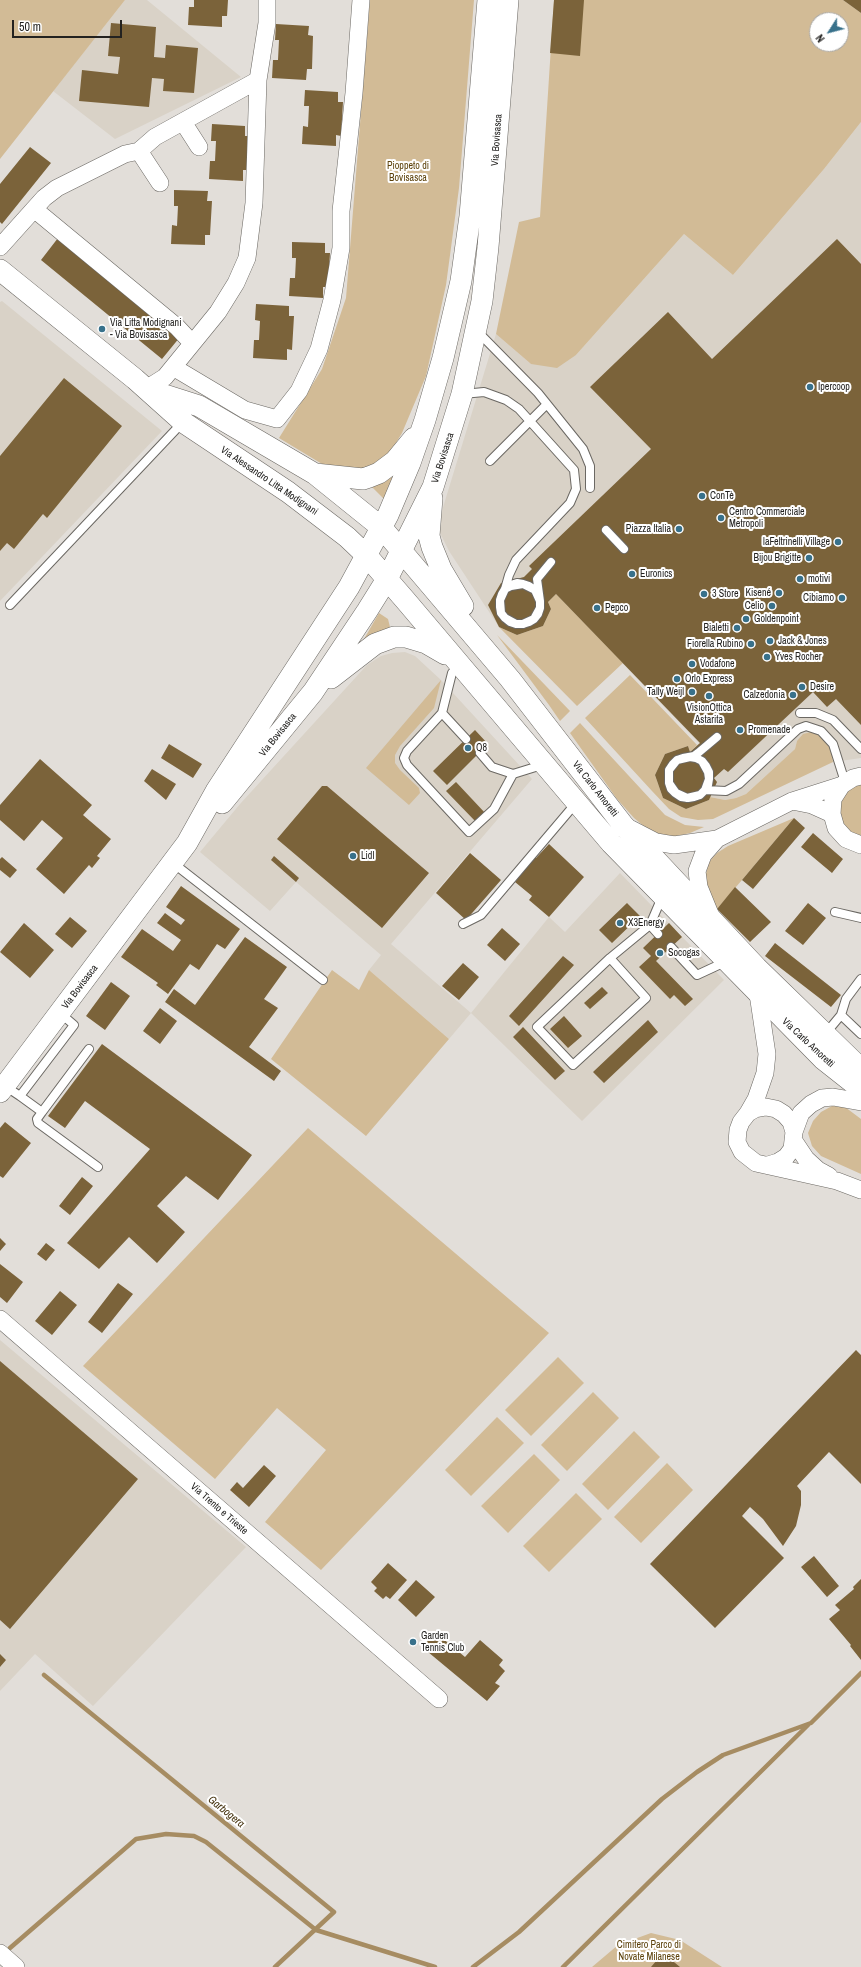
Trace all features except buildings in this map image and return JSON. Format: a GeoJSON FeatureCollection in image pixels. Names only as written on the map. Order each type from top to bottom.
{"type":"FeatureCollection","features":[{"type":"Feature","properties":{"kind":"street"},"geometry":{"type":"LineString","coordinates":[[146,389],[165,377],[218,312],[236,283],[247,258],[254,204],[258,80],[267,23],[267,0]]}},
{"type":"Feature","properties":{"kind":"street"},"geometry":{"type":"LineString","coordinates":[[173,367],[245,410],[277,419],[299,391],[319,349],[332,300],[341,248],[341,211],[354,93],[361,0]]}},
{"type":"Feature","properties":{"kind":"street","name":"Via Bovisasca"},"geometry":{"type":"LineString","coordinates":[[187,843],[216,791],[349,588],[382,528],[410,463],[425,420],[450,332],[464,262],[473,191],[488,0]]}},
{"type":"Feature","properties":{"kind":"street","name":"Via Bovisasca"},"geometry":{"type":"LineString","coordinates":[[8,1091],[60,1013],[187,843],[313,692],[387,579],[433,487],[462,394],[477,331],[488,253],[508,0]]}},
{"type":"Feature","properties":{"kind":"street"},"geometry":{"type":"LineString","coordinates":[[0,247],[44,198],[57,188],[124,154],[139,151],[155,137],[258,80]]}},
{"type":"Feature","properties":{"kind":"street"},"geometry":{"type":"LineString","coordinates":[[183,122],[199,147]]}},
{"type":"Feature","properties":{"kind":"street"},"geometry":{"type":"LineString","coordinates":[[139,151],[160,183]]}},
{"type":"Feature","properties":{"kind":"street"},"geometry":{"type":"LineString","coordinates":[[34,209],[192,342]]}},
{"type":"Feature","properties":{"kind":"street","name":"Via Alessandro Litta Modignani"},"geometry":{"type":"LineString","coordinates":[[3,276],[146,389],[183,422],[294,497],[337,529],[367,556],[387,579]]}},
{"type":"Feature","properties":{"kind":"street","name":"Via Alessandro Litta Modignani"},"geometry":{"type":"LineString","coordinates":[[146,389],[199,406],[315,474],[382,528]]}},
{"type":"Feature","properties":{"kind":"street"},"geometry":{"type":"LineString","coordinates":[[315,474],[363,479],[374,475],[384,470],[401,455],[425,420]]}},
{"type":"Feature","properties":{"kind":"street"},"geometry":{"type":"LineString","coordinates":[[433,487],[429,536],[434,556],[457,596],[510,679]]}},
{"type":"Feature","properties":{"kind":"street","name":"Via Carlo Amoretti"},"geometry":{"type":"LineString","coordinates":[[382,528],[510,679],[623,825],[758,968],[861,1069]]}},
{"type":"Feature","properties":{"kind":"street","name":"Via Carlo Amoretti"},"geometry":{"type":"LineString","coordinates":[[387,579],[611,843],[662,897],[823,1059],[861,1088]]}},
{"type":"Feature","properties":{"kind":"street"},"geometry":{"type":"LineString","coordinates":[[313,692],[375,644],[394,637],[406,637],[426,643],[458,663]]}},
{"type":"Feature","properties":{"kind":"street"},"geometry":{"type":"LineString","coordinates":[[623,825],[656,842],[674,845],[717,839],[792,801],[843,784],[853,778],[861,776]]}},
{"type":"Feature","properties":{"kind":"street"},"geometry":{"type":"LineString","coordinates":[[843,784],[833,799],[832,814],[836,828],[846,839],[861,845]]}},
{"type":"Feature","properties":{"kind":"street"},"geometry":{"type":"LineString","coordinates":[[792,801],[812,805],[832,814]]}},
{"type":"Feature","properties":{"kind":"street"},"geometry":{"type":"LineString","coordinates":[[712,919],[699,887],[697,871],[703,855],[717,839]]}},
{"type":"Feature","properties":{"kind":"street"},"geometry":{"type":"LineString","coordinates":[[758,994],[767,1054],[765,1073],[756,1099],[739,1126],[738,1142],[742,1152],[756,1163],[837,1181],[861,1190]]}},
{"type":"Feature","properties":{"kind":"street"},"geometry":{"type":"LineString","coordinates":[[768,1165],[778,1162],[786,1157],[801,1113],[811,1104],[822,1098],[833,1097],[861,1102]]}},
{"type":"Feature","properties":{"kind":"street"},"geometry":{"type":"LineString","coordinates":[[748,1113],[755,1109],[766,1107],[776,1109],[784,1114],[791,1122],[794,1137],[806,1159],[818,1170],[837,1181]]}},
{"type":"Feature","properties":{"kind":"street","name":"Via Trento e Trieste"},"geometry":{"type":"LineString","coordinates":[[0,1319],[439,1699]]}},
{"type":"Feature","properties":{"kind":"street"},"geometry":{"type":"LineString","coordinates":[[0,1953],[16,1967]]}},
{"type":"Feature","properties":{"kind":"lane"},"geometry":{"type":"LineString","coordinates":[[477,331],[500,353],[547,404],[583,449],[590,466],[590,488]]}},
{"type":"Feature","properties":{"kind":"lane"},"geometry":{"type":"LineString","coordinates":[[462,394],[484,392],[506,400],[519,409],[574,470],[576,489],[570,503],[516,560],[509,575],[500,600],[501,613],[505,618],[516,624],[526,622],[538,614],[540,608],[537,579],[551,562]]}},
{"type":"Feature","properties":{"kind":"lane"},"geometry":{"type":"LineString","coordinates":[[490,461],[547,404]]}},
{"type":"Feature","properties":{"kind":"lane"},"geometry":{"type":"LineString","coordinates":[[10,605],[183,422]]}},
{"type":"Feature","properties":{"kind":"lane"},"geometry":{"type":"LineString","coordinates":[[606,530],[624,549]]}},
{"type":"Feature","properties":{"kind":"lane"},"geometry":{"type":"LineString","coordinates":[[505,589],[517,584],[529,586],[538,595]]}},
{"type":"Feature","properties":{"kind":"lane"},"geometry":{"type":"LineString","coordinates":[[458,663],[452,673],[442,713],[407,751],[404,758],[407,766],[469,832],[494,809],[513,774]]}},
{"type":"Feature","properties":{"kind":"lane"},"geometry":{"type":"LineString","coordinates":[[442,713],[466,739]]}},
{"type":"Feature","properties":{"kind":"lane"},"geometry":{"type":"LineString","coordinates":[[800,713],[816,713],[833,720],[861,750]]}},
{"type":"Feature","properties":{"kind":"lane"},"geometry":{"type":"LineString","coordinates":[[717,737],[702,751],[677,760],[669,773],[669,782],[676,793],[687,798],[699,794],[726,791],[739,784],[798,729],[806,726],[821,731],[830,740],[843,784]]}},
{"type":"Feature","properties":{"kind":"lane"},"geometry":{"type":"LineString","coordinates":[[480,753],[492,766],[513,774],[544,765]]}},
{"type":"Feature","properties":{"kind":"lane"},"geometry":{"type":"LineString","coordinates":[[686,757],[702,761],[706,766],[709,779],[699,794]]}},
{"type":"Feature","properties":{"kind":"lane"},"geometry":{"type":"LineString","coordinates":[[463,924],[481,915],[577,803]]}},
{"type":"Feature","properties":{"kind":"lane"},"geometry":{"type":"LineString","coordinates":[[173,863],[323,980]]}},
{"type":"Feature","properties":{"kind":"lane"},"geometry":{"type":"LineString","coordinates":[[610,958],[646,998],[573,1065],[537,1027],[610,958],[650,925],[662,897]]}},
{"type":"Feature","properties":{"kind":"lane"},"geometry":{"type":"LineString","coordinates":[[835,912],[861,918]]}},
{"type":"Feature","properties":{"kind":"lane"},"geometry":{"type":"LineString","coordinates":[[650,925],[658,934]]}},
{"type":"Feature","properties":{"kind":"lane"},"geometry":{"type":"LineString","coordinates":[[671,947],[697,975],[726,962]]}},
{"type":"Feature","properties":{"kind":"lane","name":"Via Carlo Amoretti"},"geometry":{"type":"LineString","coordinates":[[825,1035],[841,1015],[846,999],[861,979]]}},
{"type":"Feature","properties":{"kind":"lane"},"geometry":{"type":"LineString","coordinates":[[841,1015],[861,1034]]}},
{"type":"Feature","properties":{"kind":"lane"},"geometry":{"type":"LineString","coordinates":[[89,1049],[37,1119],[38,1123],[98,1167]]}},
{"type":"Feature","properties":{"kind":"lane"},"geometry":{"type":"LineString","coordinates":[[8,1091],[42,1112]]}},
{"type":"Feature","properties":{"kind":"shaded area"},"geometry":{"type":"Polygon","coordinates":[[[125,0],[147,0],[241,77],[115,139],[53,91],[125,0]]]}},
{"type":"Feature","properties":{"kind":"shaded area","name":"Centro Commerciale Metropoli"},"geometry":{"type":"Polygon","coordinates":[[[861,122],[861,758],[833,762],[831,748],[797,741],[795,749],[746,794],[725,800],[710,797],[709,800],[686,809],[663,798],[655,775],[665,754],[688,746],[690,752],[699,743],[557,595],[543,626],[517,635],[499,627],[449,551],[437,527],[496,334],[531,364],[576,355],[684,234],[733,275],[824,169],[861,122]]]}},
{"type":"Feature","properties":{"kind":"shaded area"},"geometry":{"type":"Polygon","coordinates":[[[2,301],[162,431],[0,601],[0,302],[2,301]]]}},
{"type":"Feature","properties":{"kind":"shaded area"},"geometry":{"type":"Polygon","coordinates":[[[405,652],[415,656],[441,680],[532,779],[391,944],[471,1013],[449,1039],[369,970],[381,955],[296,882],[270,911],[200,852],[240,804],[367,665],[381,656],[405,652]]]}},
{"type":"Feature","properties":{"kind":"shaded area"},"geometry":{"type":"Polygon","coordinates":[[[620,873],[724,980],[582,1121],[471,1013],[549,917],[565,932],[620,873]]]}},
{"type":"Feature","properties":{"kind":"shaded area"},"geometry":{"type":"Polygon","coordinates":[[[0,1340],[246,1547],[93,1706],[35,1654],[0,1691],[0,1340]]]}},
{"type":"Feature","properties":{"kind":"green space"},"geometry":{"type":"Polygon","coordinates":[[[0,0],[125,0],[0,159],[0,0]]]}},
{"type":"Feature","properties":{"kind":"green space","name":"Pioppeto di Bovisasca"},"geometry":{"type":"Polygon","coordinates":[[[370,0],[474,0],[459,188],[446,285],[426,376],[402,433],[391,451],[377,463],[359,469],[327,467],[279,438],[322,369],[346,298],[370,0]]]}},
{"type":"Feature","properties":{"kind":"green space"},"geometry":{"type":"Polygon","coordinates":[[[554,0],[843,0],[861,13],[861,122],[824,169],[733,275],[684,234],[576,355],[557,368],[531,364],[496,334],[519,222],[540,217],[554,0]]]}},
{"type":"Feature","properties":{"kind":"green space"},"geometry":{"type":"Polygon","coordinates":[[[397,468],[384,499],[369,484],[397,468]]]}},
{"type":"Feature","properties":{"kind":"green space"},"geometry":{"type":"Polygon","coordinates":[[[556,594],[623,663],[577,706],[499,627],[517,635],[543,626],[551,609],[548,602],[556,594]]]}},
{"type":"Feature","properties":{"kind":"green space"},"geometry":{"type":"Polygon","coordinates":[[[379,613],[388,619],[392,635],[360,646],[379,613]]]}},
{"type":"Feature","properties":{"kind":"green space"},"geometry":{"type":"Polygon","coordinates":[[[497,635],[570,711],[560,721],[549,705],[497,635]]]}},
{"type":"Feature","properties":{"kind":"green space"},"geometry":{"type":"Polygon","coordinates":[[[630,675],[697,745],[690,752],[688,746],[665,754],[655,775],[663,798],[686,809],[709,800],[710,797],[725,800],[746,794],[795,749],[797,741],[803,734],[811,732],[818,733],[831,748],[833,762],[713,819],[698,820],[681,817],[669,809],[585,718],[630,675]]]}},
{"type":"Feature","properties":{"kind":"green space"},"geometry":{"type":"Polygon","coordinates":[[[441,680],[434,708],[400,746],[395,755],[395,763],[400,770],[419,788],[420,793],[409,805],[366,768],[441,680]]]}},
{"type":"Feature","properties":{"kind":"green space"},"geometry":{"type":"Polygon","coordinates":[[[580,723],[665,815],[685,825],[704,827],[690,833],[673,837],[659,835],[646,828],[634,818],[617,799],[570,733],[580,723]]]}},
{"type":"Feature","properties":{"kind":"green space"},"geometry":{"type":"Polygon","coordinates":[[[861,783],[861,836],[853,834],[844,825],[839,813],[841,799],[847,790],[861,783]]]}},
{"type":"Feature","properties":{"kind":"green space"},"geometry":{"type":"Polygon","coordinates":[[[794,818],[717,909],[706,889],[706,874],[709,862],[717,853],[728,846],[794,818]]]}},
{"type":"Feature","properties":{"kind":"green space"},"geometry":{"type":"Polygon","coordinates":[[[332,970],[359,990],[369,970],[449,1039],[366,1136],[271,1059],[332,970]]]}},
{"type":"Feature","properties":{"kind":"green space"},"geometry":{"type":"Polygon","coordinates":[[[832,1106],[845,1107],[861,1119],[861,1174],[821,1156],[812,1146],[808,1133],[813,1121],[821,1112],[832,1106]]]}},
{"type":"Feature","properties":{"kind":"green space"},"geometry":{"type":"Polygon","coordinates":[[[308,1128],[549,1333],[321,1570],[265,1522],[326,1450],[277,1408],[215,1479],[83,1366],[308,1128]]]}},
{"type":"Feature","properties":{"kind":"green space"},"geometry":{"type":"Polygon","coordinates":[[[558,1357],[584,1383],[531,1436],[505,1410],[558,1357]]]}},
{"type":"Feature","properties":{"kind":"green space"},"geometry":{"type":"Polygon","coordinates":[[[593,1392],[619,1418],[567,1471],[541,1445],[593,1392]]]}},
{"type":"Feature","properties":{"kind":"green space"},"geometry":{"type":"Polygon","coordinates":[[[497,1417],[524,1443],[471,1496],[445,1470],[497,1417]]]}},
{"type":"Feature","properties":{"kind":"green space"},"geometry":{"type":"Polygon","coordinates":[[[634,1431],[660,1457],[608,1510],[582,1484],[634,1431]]]}},
{"type":"Feature","properties":{"kind":"green space"},"geometry":{"type":"Polygon","coordinates":[[[534,1454],[560,1480],[508,1533],[481,1506],[534,1454]]]}},
{"type":"Feature","properties":{"kind":"green space"},"geometry":{"type":"Polygon","coordinates":[[[667,1463],[693,1490],[641,1543],[614,1517],[667,1463]]]}},
{"type":"Feature","properties":{"kind":"green space"},"geometry":{"type":"Polygon","coordinates":[[[576,1493],[602,1519],[549,1572],[523,1546],[576,1493]]]}},
{"type":"Feature","properties":{"kind":"green space","name":"Cimitero Parco di Novate Milanese"},"geometry":{"type":"Polygon","coordinates":[[[651,1933],[680,1940],[722,1967],[592,1967],[618,1945],[651,1933]]]}},
{"type":"Feature","properties":{"kind":"waterway"},"geometry":{"type":"LineString","coordinates":[[473,1967],[519,1932],[662,1799],[697,1772],[723,1755],[811,1723],[861,1673]]}},
{"type":"Feature","properties":{"kind":"waterway","name":"Garbogera"},"geometry":{"type":"LineString","coordinates":[[44,1675],[334,1912],[275,1967]]}},
{"type":"Feature","properties":{"kind":"waterway"},"geometry":{"type":"LineString","coordinates":[[563,1967],[808,1725]]}},
{"type":"Feature","properties":{"kind":"waterway"},"geometry":{"type":"LineString","coordinates":[[10,1948],[136,1839],[166,1834],[194,1836],[206,1842],[316,1930],[435,1967]]}},
{"type":"Feature","properties":{"kind":"place","name":"Via Litta Modignani - Via Bovisasca"},"geometry":{"type":"Point","coordinates":[102,329]}},
{"type":"Feature","properties":{"kind":"place","name":"Ipercoop"},"geometry":{"type":"Point","coordinates":[810,387]}},
{"type":"Feature","properties":{"kind":"place","name":"ConTè"},"geometry":{"type":"Point","coordinates":[702,496]}},
{"type":"Feature","properties":{"kind":"place","name":"Centro Commerciale Metropoli"},"geometry":{"type":"Point","coordinates":[721,518]}},
{"type":"Feature","properties":{"kind":"place","name":"Piazza Italia"},"geometry":{"type":"Point","coordinates":[679,529]}},
{"type":"Feature","properties":{"kind":"place","name":"laFeltrinelli Village"},"geometry":{"type":"Point","coordinates":[838,542]}},
{"type":"Feature","properties":{"kind":"place","name":"Bijou Brigitte"},"geometry":{"type":"Point","coordinates":[809,558]}},
{"type":"Feature","properties":{"kind":"place","name":"Euronics"},"geometry":{"type":"Point","coordinates":[632,574]}},
{"type":"Feature","properties":{"kind":"place","name":"motivi"},"geometry":{"type":"Point","coordinates":[800,579]}},
{"type":"Feature","properties":{"kind":"place","name":"Kisené"},"geometry":{"type":"Point","coordinates":[779,593]}},
{"type":"Feature","properties":{"kind":"place","name":"3 Store"},"geometry":{"type":"Point","coordinates":[704,594]}},
{"type":"Feature","properties":{"kind":"place","name":"Cibiamo"},"geometry":{"type":"Point","coordinates":[842,598]}},
{"type":"Feature","properties":{"kind":"place","name":"Celio"},"geometry":{"type":"Point","coordinates":[772,606]}},
{"type":"Feature","properties":{"kind":"place","name":"Pepco"},"geometry":{"type":"Point","coordinates":[597,608]}},
{"type":"Feature","properties":{"kind":"place","name":"Goldenpoint"},"geometry":{"type":"Point","coordinates":[746,619]}},
{"type":"Feature","properties":{"kind":"place","name":"Bialetti"},"geometry":{"type":"Point","coordinates":[737,628]}},
{"type":"Feature","properties":{"kind":"place","name":"Jack & Jones"},"geometry":{"type":"Point","coordinates":[770,641]}},
{"type":"Feature","properties":{"kind":"place","name":"Fiorella Rubino"},"geometry":{"type":"Point","coordinates":[751,644]}},
{"type":"Feature","properties":{"kind":"place","name":"Yves Rocher"},"geometry":{"type":"Point","coordinates":[767,657]}},
{"type":"Feature","properties":{"kind":"place","name":"Vodafone"},"geometry":{"type":"Point","coordinates":[692,664]}},
{"type":"Feature","properties":{"kind":"place","name":"Orlo Express"},"geometry":{"type":"Point","coordinates":[677,679]}},
{"type":"Feature","properties":{"kind":"place","name":"Desire"},"geometry":{"type":"Point","coordinates":[802,687]}},
{"type":"Feature","properties":{"kind":"place","name":"Tally Weijl"},"geometry":{"type":"Point","coordinates":[692,692]}},
{"type":"Feature","properties":{"kind":"place","name":"Calzedonia"},"geometry":{"type":"Point","coordinates":[793,695]}},
{"type":"Feature","properties":{"kind":"place","name":"VisionOttica Astarita"},"geometry":{"type":"Point","coordinates":[709,696]}},
{"type":"Feature","properties":{"kind":"place","name":"Promenade"},"geometry":{"type":"Point","coordinates":[740,730]}},
{"type":"Feature","properties":{"kind":"place","name":"Q8"},"geometry":{"type":"Point","coordinates":[468,748]}},
{"type":"Feature","properties":{"kind":"place","name":"Lidl"},"geometry":{"type":"Point","coordinates":[353,856]}},
{"type":"Feature","properties":{"kind":"place","name":"X3Energy"},"geometry":{"type":"Point","coordinates":[620,923]}},
{"type":"Feature","properties":{"kind":"place","name":"Socogas"},"geometry":{"type":"Point","coordinates":[660,953]}},
{"type":"Feature","properties":{"kind":"place","name":"Garden Tennis Club"},"geometry":{"type":"Point","coordinates":[413,1642]}}]}
